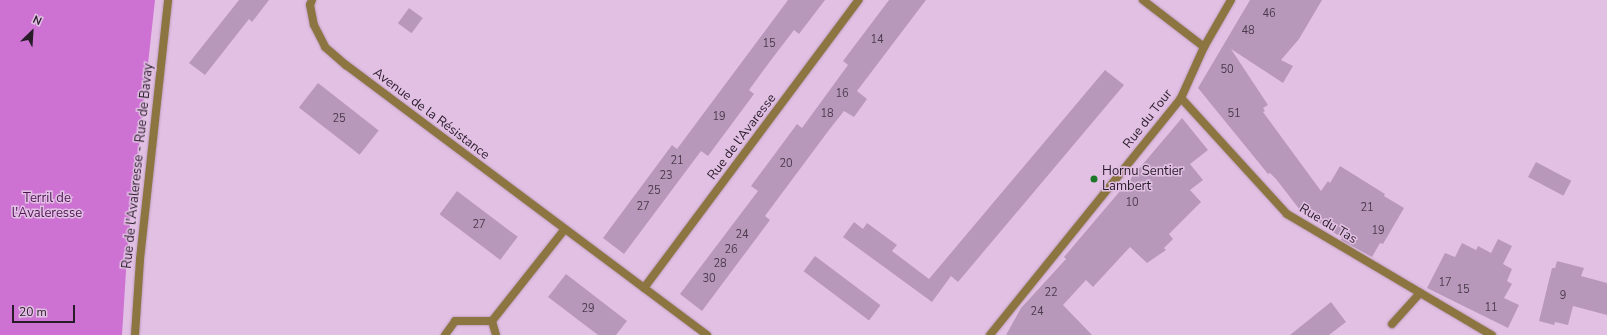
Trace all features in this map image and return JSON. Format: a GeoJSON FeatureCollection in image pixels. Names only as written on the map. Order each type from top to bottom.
{"type":"FeatureCollection","features":[{"type":"Feature","properties":{"kind":"street","name":"Rue de l'Avaleresse - Rue de Bavay"},"geometry":{"type":"LineString","coordinates":[[135,335],[140,259],[168,0]]}},
{"type":"Feature","properties":{"kind":"street","name":"Avenue de la Résistance"},"geometry":{"type":"LineString","coordinates":[[312,0],[310,5],[314,25],[325,47],[346,65],[707,335]]}},
{"type":"Feature","properties":{"kind":"street","name":"Rue de l'Avaresse"},"geometry":{"type":"LineString","coordinates":[[644,288],[859,0]]}},
{"type":"Feature","properties":{"kind":"street"},"geometry":{"type":"LineString","coordinates":[[1143,0],[1204,47]]}},
{"type":"Feature","properties":{"kind":"street","name":"Rue du Tour"},"geometry":{"type":"LineString","coordinates":[[990,335],[1181,98],[1204,47],[1231,0]]}},
{"type":"Feature","properties":{"kind":"street","name":"Rue du Tas"},"geometry":{"type":"LineString","coordinates":[[1181,98],[1286,214],[1492,335]]}},
{"type":"Feature","properties":{"kind":"street"},"geometry":{"type":"LineString","coordinates":[[492,321],[565,229]]}},
{"type":"Feature","properties":{"kind":"street"},"geometry":{"type":"LineString","coordinates":[[1392,324],[1420,292]]}},
{"type":"Feature","properties":{"kind":"street"},"geometry":{"type":"LineString","coordinates":[[445,335],[455,321],[492,321]]}},
{"type":"Feature","properties":{"kind":"street"},"geometry":{"type":"LineString","coordinates":[[492,321],[496,335]]}},
{"type":"Feature","properties":{"kind":"green space","name":"Terril de l'Avaleresse"},"geometry":{"type":"Polygon","coordinates":[[[0,0],[155,0],[127,255],[122,335],[0,335],[0,0]]]}},
{"type":"Feature","properties":{"kind":"building"},"geometry":{"type":"Polygon","coordinates":[[[239,0],[269,0],[252,22],[249,19],[205,75],[189,63],[239,0]]]}},
{"type":"Feature","properties":{"kind":"building"},"geometry":{"type":"Polygon","coordinates":[[[788,0],[825,0],[799,34],[794,30],[749,90],[754,94],[708,156],[701,151],[624,254],[603,238],[672,145],[677,149],[788,0]]]}},
{"type":"Feature","properties":{"kind":"building"},"geometry":{"type":"Polygon","coordinates":[[[889,0],[926,0],[857,91],[867,99],[854,117],[844,111],[829,130],[765,216],[770,220],[702,311],[680,294],[758,191],[751,186],[797,124],[802,128],[848,65],[843,61],[889,0]]]}},
{"type":"Feature","properties":{"kind":"building"},"geometry":{"type":"Polygon","coordinates":[[[1250,0],[1322,0],[1299,39],[1281,60],[1293,66],[1283,83],[1231,49],[1268,105],[1263,108],[1265,111],[1263,112],[1321,191],[1328,181],[1330,183],[1340,166],[1385,194],[1384,196],[1404,208],[1383,244],[1380,243],[1372,257],[1341,240],[1342,238],[1300,210],[1276,179],[1270,173],[1268,174],[1198,88],[1250,0]]]}},
{"type":"Feature","properties":{"kind":"building"},"geometry":{"type":"Polygon","coordinates":[[[409,8],[423,18],[412,33],[398,23],[409,8]]]}},
{"type":"Feature","properties":{"kind":"building"},"geometry":{"type":"Polygon","coordinates":[[[1105,70],[1124,85],[958,282],[951,276],[932,302],[843,237],[854,222],[863,229],[867,223],[897,245],[892,251],[929,279],[1105,70]]]}},
{"type":"Feature","properties":{"kind":"building"},"geometry":{"type":"Polygon","coordinates":[[[318,83],[379,130],[360,155],[299,107],[318,83]]]}},
{"type":"Feature","properties":{"kind":"building"},"geometry":{"type":"Polygon","coordinates":[[[1182,118],[1208,150],[1190,164],[1203,180],[1190,190],[1201,202],[1169,234],[1173,239],[1164,248],[1166,250],[1147,263],[1130,247],[1093,287],[1086,280],[1063,305],[1092,335],[1006,335],[1021,308],[1066,259],[1064,257],[1182,118]]]}},
{"type":"Feature","properties":{"kind":"building"},"geometry":{"type":"Polygon","coordinates":[[[1536,162],[1571,181],[1563,196],[1528,177],[1536,162]]]}},
{"type":"Feature","properties":{"kind":"building"},"geometry":{"type":"Polygon","coordinates":[[[457,191],[518,237],[500,260],[440,214],[457,191]]]}},
{"type":"Feature","properties":{"kind":"building"},"geometry":{"type":"Polygon","coordinates":[[[1498,239],[1512,246],[1503,264],[1512,269],[1507,281],[1512,284],[1504,298],[1519,305],[1508,328],[1427,288],[1445,253],[1455,257],[1462,243],[1476,250],[1478,246],[1491,253],[1498,239]]]}},
{"type":"Feature","properties":{"kind":"building"},"geometry":{"type":"Polygon","coordinates":[[[815,256],[880,305],[869,321],[804,271],[815,256]]]}},
{"type":"Feature","properties":{"kind":"building"},"geometry":{"type":"Polygon","coordinates":[[[1557,261],[1584,268],[1581,276],[1607,283],[1607,315],[1573,306],[1568,325],[1555,322],[1554,325],[1539,321],[1552,268],[1555,268],[1557,261]]]}},
{"type":"Feature","properties":{"kind":"building"},"geometry":{"type":"Polygon","coordinates":[[[566,274],[627,321],[616,335],[598,335],[548,297],[566,274]]]}},
{"type":"Feature","properties":{"kind":"building"},"geometry":{"type":"Polygon","coordinates":[[[1331,302],[1346,322],[1329,335],[1290,335],[1331,302]]]}},
{"type":"Feature","properties":{"kind":"place","name":"Hornu Sentier Lambert"},"geometry":{"type":"Point","coordinates":[1094,179]}}]}
